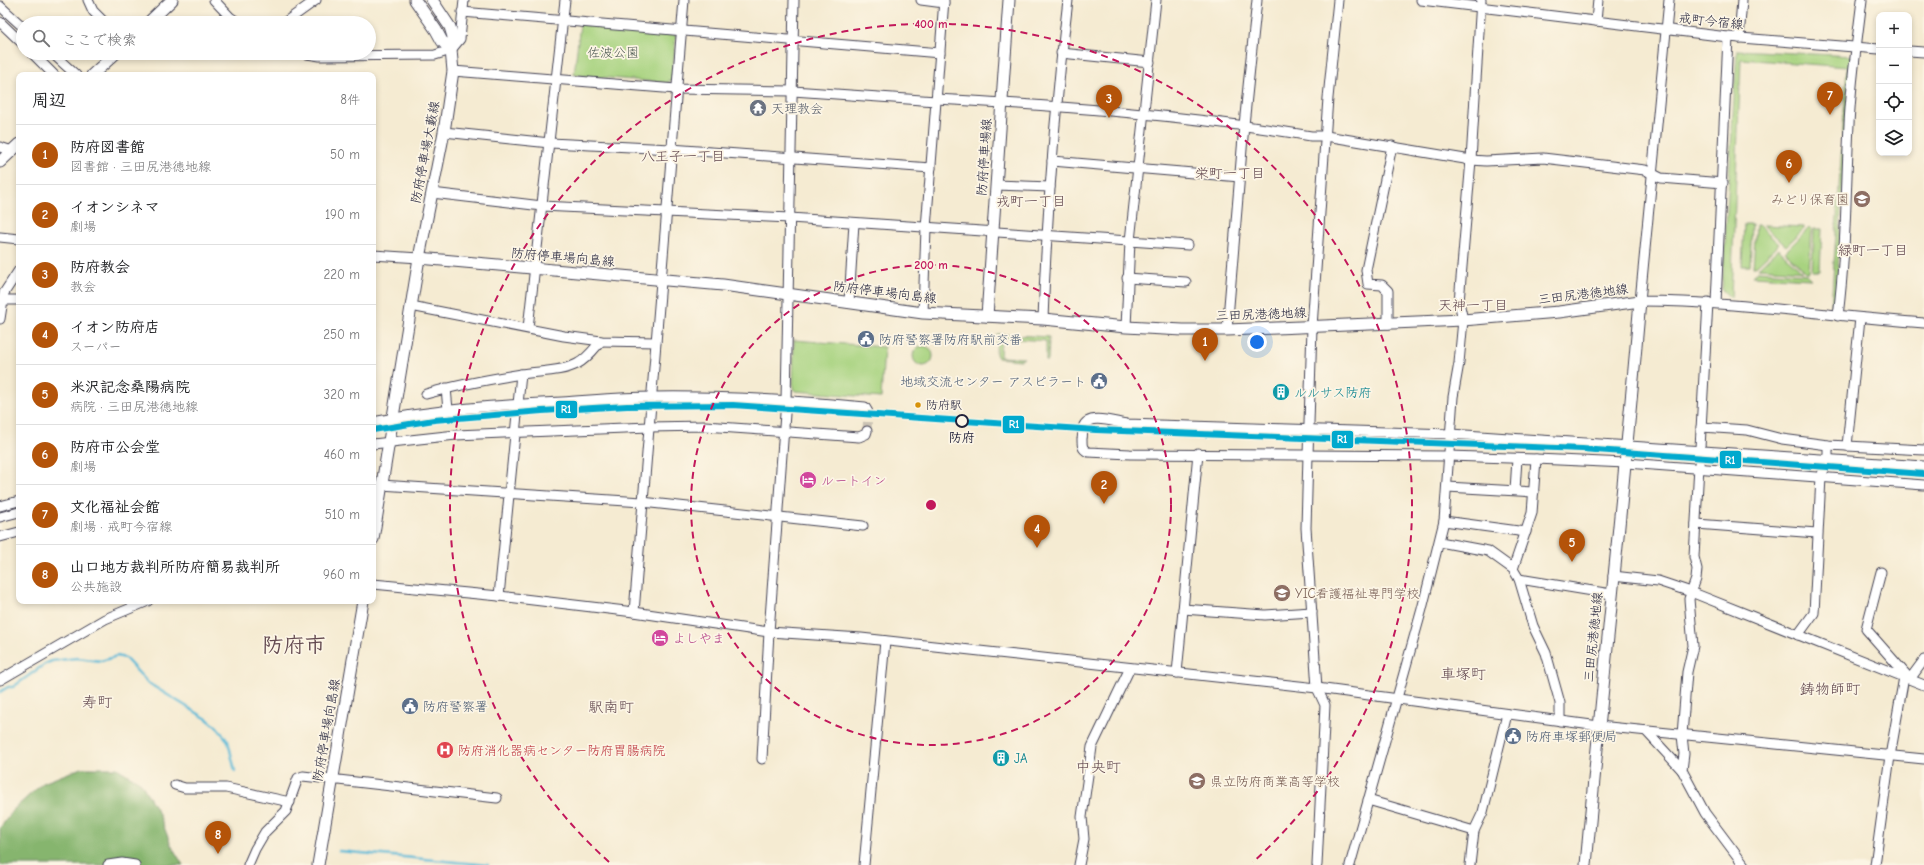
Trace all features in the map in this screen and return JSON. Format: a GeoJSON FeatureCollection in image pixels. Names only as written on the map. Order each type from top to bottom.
{"type":"FeatureCollection","features":[{"type":"Feature","properties":{"kind":"main road"},"geometry":{"type":"LineString","coordinates":[[155,16],[172,0]]}},
{"type":"Feature","properties":{"kind":"main road"},"geometry":{"type":"LineString","coordinates":[[415,0],[436,30],[442,42],[451,50]]}},
{"type":"Feature","properties":{"kind":"main road","name":"防府停車場大藪線"},"geometry":{"type":"LineString","coordinates":[[419,258],[444,132],[453,71],[451,50],[453,36],[446,21],[432,0]]}},
{"type":"Feature","properties":{"kind":"main road","name":"防府停車場線"},"geometry":{"type":"LineString","coordinates":[[987,316],[1009,0]]}},
{"type":"Feature","properties":{"kind":"main road"},"geometry":{"type":"LineString","coordinates":[[95,72],[108,60]]}},
{"type":"Feature","properties":{"kind":"main road"},"geometry":{"type":"LineString","coordinates":[[0,162],[16,148]]}},
{"type":"Feature","properties":{"kind":"main road"},"geometry":{"type":"LineString","coordinates":[[376,519],[419,258]]}},
{"type":"Feature","properties":{"kind":"main road","name":"防府停車場向島線"},"geometry":{"type":"LineString","coordinates":[[419,258],[535,270],[723,285],[923,313],[987,316]]}},
{"type":"Feature","properties":{"kind":"main road","name":"三田尻港徳地線"},"geometry":{"type":"LineString","coordinates":[[987,316],[1043,319],[1126,327],[1227,330],[1463,320],[1559,312],[1640,301],[1628,445],[1611,594],[1586,865]]}},
{"type":"Feature","properties":{"kind":"main road","name":"防府停車場向島線"},"geometry":{"type":"LineString","coordinates":[[318,865],[331,779],[362,604]]}},
{"type":"Feature","properties":{"kind":"street"},"geometry":{"type":"LineString","coordinates":[[88,0],[93,12],[97,16]]}},
{"type":"Feature","properties":{"kind":"street"},"geometry":{"type":"LineString","coordinates":[[214,0],[229,16]]}},
{"type":"Feature","properties":{"kind":"street"},"geometry":{"type":"LineString","coordinates":[[294,16],[316,0]]}},
{"type":"Feature","properties":{"kind":"street"},"geometry":{"type":"LineString","coordinates":[[376,56],[435,55],[451,50],[460,39],[464,0]]}},
{"type":"Feature","properties":{"kind":"street"},"geometry":{"type":"LineString","coordinates":[[528,328],[550,144],[565,0]]}},
{"type":"Feature","properties":{"kind":"street"},"geometry":{"type":"LineString","coordinates":[[634,612],[684,0]]}},
{"type":"Feature","properties":{"kind":"street"},"geometry":{"type":"LineString","coordinates":[[762,759],[769,632],[779,516],[786,400],[794,0]]}},
{"type":"Feature","properties":{"kind":"street"},"geometry":{"type":"LineString","coordinates":[[921,0],[944,1],[926,228],[923,313]]}},
{"type":"Feature","properties":{"kind":"street"},"geometry":{"type":"LineString","coordinates":[[1043,319],[1052,161],[1061,52],[1068,0]]}},
{"type":"Feature","properties":{"kind":"street"},"geometry":{"type":"LineString","coordinates":[[1126,327],[1127,278],[1130,241],[1156,0]]}},
{"type":"Feature","properties":{"kind":"street"},"geometry":{"type":"LineString","coordinates":[[1227,330],[1244,125],[1257,0]]}},
{"type":"Feature","properties":{"kind":"street"},"geometry":{"type":"LineString","coordinates":[[1317,865],[1325,705],[1318,688],[1306,528],[1312,327],[1328,98],[1338,0]]}},
{"type":"Feature","properties":{"kind":"street","name":"戒町今宿線"},"geometry":{"type":"LineString","coordinates":[[1421,0],[1480,4],[1596,21],[1728,37],[1876,49]]}},
{"type":"Feature","properties":{"kind":"street"},"geometry":{"type":"LineString","coordinates":[[1596,21],[1598,0]]}},
{"type":"Feature","properties":{"kind":"street"},"geometry":{"type":"LineString","coordinates":[[1669,0],[1668,30],[1640,301],[1712,303],[1924,323]]}},
{"type":"Feature","properties":{"kind":"street"},"geometry":{"type":"LineString","coordinates":[[1739,38],[1742,0]]}},
{"type":"Feature","properties":{"kind":"street"},"geometry":{"type":"LineString","coordinates":[[1838,316],[1843,273],[1849,122],[1862,0]]}},
{"type":"Feature","properties":{"kind":"street"},"geometry":{"type":"LineString","coordinates":[[1350,865],[1440,542],[1444,521],[1453,397],[1459,363],[1463,320],[1459,302],[1471,160],[1480,4]]}},
{"type":"Feature","properties":{"kind":"street"},"geometry":{"type":"LineString","coordinates":[[0,6],[16,21]]}},
{"type":"Feature","properties":{"kind":"street"},"geometry":{"type":"LineString","coordinates":[[462,12],[940,53]]}},
{"type":"Feature","properties":{"kind":"street"},"geometry":{"type":"LineString","coordinates":[[0,22],[16,37]]}},
{"type":"Feature","properties":{"kind":"street"},"geometry":{"type":"LineString","coordinates":[[1682,770],[1684,754],[1682,734],[1687,672],[1693,646],[1689,599],[1696,579],[1697,569],[1694,557],[1698,468],[1701,450],[1701,427],[1722,183],[1728,37]]}},
{"type":"Feature","properties":{"kind":"street"},"geometry":{"type":"LineString","coordinates":[[1912,51],[1924,52]]}},
{"type":"Feature","properties":{"kind":"street"},"geometry":{"type":"LineString","coordinates":[[1061,52],[1150,62]]}},
{"type":"Feature","properties":{"kind":"street"},"geometry":{"type":"LineString","coordinates":[[39,60],[51,72]]}},
{"type":"Feature","properties":{"kind":"street"},"geometry":{"type":"LineString","coordinates":[[60,60],[73,72]]}},
{"type":"Feature","properties":{"kind":"street"},"geometry":{"type":"LineString","coordinates":[[453,71],[676,88],[793,91],[1057,106],[1244,125],[1311,136],[1326,136],[1392,146],[1471,160],[1486,161],[1543,158],[1645,170],[1662,178],[1722,183]]}},
{"type":"Feature","properties":{"kind":"street"},"geometry":{"type":"LineString","coordinates":[[444,132],[550,144],[671,149],[931,168]]}},
{"type":"Feature","properties":{"kind":"street"},"geometry":{"type":"LineString","coordinates":[[1388,324],[1388,291],[1382,285],[1368,284],[1366,270],[1392,146]]}},
{"type":"Feature","properties":{"kind":"street"},"geometry":{"type":"LineString","coordinates":[[0,147],[16,148]]}},
{"type":"Feature","properties":{"kind":"street"},"geometry":{"type":"LineString","coordinates":[[1052,161],[1240,177]]}},
{"type":"Feature","properties":{"kind":"street"},"geometry":{"type":"LineString","coordinates":[[996,185],[1050,188]]}},
{"type":"Feature","properties":{"kind":"street"},"geometry":{"type":"LineString","coordinates":[[432,193],[542,206],[790,218],[1039,236],[1047,234],[1188,245]]}},
{"type":"Feature","properties":{"kind":"street"},"geometry":{"type":"LineString","coordinates":[[849,302],[854,223]]}},
{"type":"Feature","properties":{"kind":"street"},"geometry":{"type":"LineString","coordinates":[[0,237],[16,239]]}},
{"type":"Feature","properties":{"kind":"street"},"geometry":{"type":"LineString","coordinates":[[376,255],[419,258]]}},
{"type":"Feature","properties":{"kind":"street"},"geometry":{"type":"LineString","coordinates":[[0,319],[4,293],[16,275]]}},
{"type":"Feature","properties":{"kind":"street"},"geometry":{"type":"LineString","coordinates":[[1127,278],[1186,282]]}},
{"type":"Feature","properties":{"kind":"street"},"geometry":{"type":"LineString","coordinates":[[2,300],[16,300]]}},
{"type":"Feature","properties":{"kind":"street"},"geometry":{"type":"LineString","coordinates":[[411,306],[564,336],[601,341],[656,342]]}},
{"type":"Feature","properties":{"kind":"street"},"geometry":{"type":"LineString","coordinates":[[1846,446],[1860,318]]}},
{"type":"Feature","properties":{"kind":"street"},"geometry":{"type":"LineString","coordinates":[[426,394],[446,388],[576,364],[585,359],[601,341]]}},
{"type":"Feature","properties":{"kind":"street"},"geometry":{"type":"LineString","coordinates":[[498,596],[521,374]]}},
{"type":"Feature","properties":{"kind":"street"},"geometry":{"type":"LineString","coordinates":[[446,388],[448,410]]}},
{"type":"Feature","properties":{"kind":"street"},"geometry":{"type":"LineString","coordinates":[[376,421],[448,410],[519,404],[652,397],[786,400],[865,407],[868,412]]}},
{"type":"Feature","properties":{"kind":"street"},"geometry":{"type":"LineString","coordinates":[[1924,466],[1451,434],[1127,424],[1094,419],[1089,420],[1083,427],[1082,446],[1084,450],[1088,452],[1130,454],[1198,453],[1449,456],[1626,463],[1924,485]]}},
{"type":"Feature","properties":{"kind":"street"},"geometry":{"type":"LineString","coordinates":[[376,443],[456,435],[649,427],[705,426],[860,437],[866,434],[867,431]]}},
{"type":"Feature","properties":{"kind":"street"},"geometry":{"type":"LineString","coordinates":[[1701,427],[1747,430],[1782,439],[1828,445],[1924,450]]}},
{"type":"Feature","properties":{"kind":"street"},"geometry":{"type":"LineString","coordinates":[[1798,635],[1814,613],[1821,477],[1828,459],[1828,445]]}},
{"type":"Feature","properties":{"kind":"street"},"geometry":{"type":"LineString","coordinates":[[1177,673],[1198,453]]}},
{"type":"Feature","properties":{"kind":"street"},"geometry":{"type":"LineString","coordinates":[[1515,490],[1516,459]]}},
{"type":"Feature","properties":{"kind":"street"},"geometry":{"type":"LineString","coordinates":[[1513,569],[1532,513],[1536,459]]}},
{"type":"Feature","properties":{"kind":"street"},"geometry":{"type":"LineString","coordinates":[[381,485],[508,492],[642,502],[863,526]]}},
{"type":"Feature","properties":{"kind":"street"},"geometry":{"type":"LineString","coordinates":[[1447,487],[1534,492]]}},
{"type":"Feature","properties":{"kind":"street"},"geometry":{"type":"LineString","coordinates":[[0,506],[16,502]]}},
{"type":"Feature","properties":{"kind":"street"},"geometry":{"type":"LineString","coordinates":[[0,517],[16,513]]}},
{"type":"Feature","properties":{"kind":"street"},"geometry":{"type":"LineString","coordinates":[[1444,521],[1526,532]]}},
{"type":"Feature","properties":{"kind":"street"},"geometry":{"type":"LineString","coordinates":[[1696,524],[1817,533]]}},
{"type":"Feature","properties":{"kind":"street"},"geometry":{"type":"LineString","coordinates":[[0,537],[16,533]]}},
{"type":"Feature","properties":{"kind":"street"},"geometry":{"type":"LineString","coordinates":[[1440,542],[1488,551],[1513,569],[1519,578],[1533,626],[1546,653],[1560,703],[1560,721]]}},
{"type":"Feature","properties":{"kind":"street"},"geometry":{"type":"LineString","coordinates":[[1881,572],[1866,629],[1907,678]]}},
{"type":"Feature","properties":{"kind":"street"},"geometry":{"type":"LineString","coordinates":[[1613,576],[1658,581],[1691,592],[1924,685]]}},
{"type":"Feature","properties":{"kind":"street"},"geometry":{"type":"LineString","coordinates":[[1519,578],[1611,594]]}},
{"type":"Feature","properties":{"kind":"street"},"geometry":{"type":"LineString","coordinates":[[376,584],[498,596],[634,612],[769,632],[886,641],[1318,688],[1598,726],[1924,759]]}},
{"type":"Feature","properties":{"kind":"street"},"geometry":{"type":"LineString","coordinates":[[0,680],[105,619],[141,604]]}},
{"type":"Feature","properties":{"kind":"street"},"geometry":{"type":"LineString","coordinates":[[1183,609],[1264,615],[1312,612]]}},
{"type":"Feature","properties":{"kind":"street"},"geometry":{"type":"LineString","coordinates":[[864,865],[886,641]]}},
{"type":"Feature","properties":{"kind":"street"},"geometry":{"type":"LineString","coordinates":[[1875,865],[1890,756],[1907,678],[1924,660]]}},
{"type":"Feature","properties":{"kind":"street"},"geometry":{"type":"LineString","coordinates":[[1079,865],[1084,839],[1082,817],[1092,747],[1130,668]]}},
{"type":"Feature","properties":{"kind":"street"},"geometry":{"type":"LineString","coordinates":[[1470,865],[1474,831],[1483,812],[1507,714]]}},
{"type":"Feature","properties":{"kind":"street"},"geometry":{"type":"LineString","coordinates":[[1646,730],[1682,770],[1705,813],[1744,865]]}},
{"type":"Feature","properties":{"kind":"street"},"geometry":{"type":"LineString","coordinates":[[248,865],[265,832],[286,811],[298,778],[303,776],[497,798]]}},
{"type":"Feature","properties":{"kind":"street"},"geometry":{"type":"LineString","coordinates":[[175,785],[185,788],[226,788],[290,802]]}},
{"type":"Feature","properties":{"kind":"street"},"geometry":{"type":"LineString","coordinates":[[1368,800],[1474,831]]}},
{"type":"Feature","properties":{"kind":"street"},"geometry":{"type":"LineString","coordinates":[[108,865],[122,863],[135,865]]}},
{"type":"Feature","properties":{"kind":"green space","name":"佐波公園"},"geometry":{"type":"Polygon","coordinates":[[[580,24],[676,35],[672,81],[669,80],[669,83],[574,75],[580,24]]]}},
{"type":"Feature","properties":{"kind":"green space"},"geometry":{"type":"Polygon","coordinates":[[[1737,50],[1852,56],[1846,122],[1836,305],[1831,309],[1847,67],[1741,59],[1731,298],[1722,290],[1737,50]]]}},
{"type":"Feature","properties":{"kind":"green space"},"geometry":{"type":"Polygon","coordinates":[[[1744,224],[1752,224],[1750,266],[1742,266],[1744,224]]]}},
{"type":"Feature","properties":{"kind":"green space"},"geometry":{"type":"Polygon","coordinates":[[[1756,225],[1758,225],[1779,244],[1755,267],[1753,267],[1756,225]]]}},
{"type":"Feature","properties":{"kind":"green space"},"geometry":{"type":"Polygon","coordinates":[[[1763,225],[1804,227],[1804,229],[1786,246],[1763,225]]]}},
{"type":"Feature","properties":{"kind":"green space"},"geometry":{"type":"Polygon","coordinates":[[[1809,228],[1812,229],[1809,272],[1806,272],[1785,252],[1809,228]]]}},
{"type":"Feature","properties":{"kind":"green space"},"geometry":{"type":"Polygon","coordinates":[[[1814,229],[1822,229],[1820,271],[1812,271],[1814,229]]]}},
{"type":"Feature","properties":{"kind":"green space"},"geometry":{"type":"Polygon","coordinates":[[[1778,249],[1802,271],[1758,268],[1778,249]]]}},
{"type":"Feature","properties":{"kind":"green space"},"geometry":{"type":"Polygon","coordinates":[[[1757,271],[1806,274],[1811,279],[1752,276],[1757,271]]]}},
{"type":"Feature","properties":{"kind":"green space"},"geometry":{"type":"Polygon","coordinates":[[[997,334],[1049,337],[1048,361],[1046,361],[1046,341],[1001,338],[1000,357],[1024,358],[1021,360],[998,358],[996,354],[997,334]]]}},
{"type":"Feature","properties":{"kind":"green space"},"geometry":{"type":"Polygon","coordinates":[[[794,340],[884,347],[881,398],[795,391],[793,389],[794,340]]]}},
{"type":"Feature","properties":{"kind":"green space"},"geometry":{"type":"Polygon","coordinates":[[[923,346],[930,349],[933,356],[930,363],[923,366],[916,363],[913,356],[916,349],[923,346]]]}},
{"type":"Feature","properties":{"kind":"green space"},"geometry":{"type":"Polygon","coordinates":[[[81,768],[117,768],[141,783],[159,814],[171,845],[183,865],[0,865],[0,828],[14,809],[43,783],[81,768]]]}},
{"type":"Feature","properties":{"kind":"waterway"},"geometry":{"type":"LineString","coordinates":[[0,692],[8,687],[13,687],[45,664],[52,661],[77,658],[101,661],[117,656],[125,658],[148,683],[207,719],[217,727],[228,741],[235,771]]}},
{"type":"Feature","properties":{"kind":"waterway"},"geometry":{"type":"LineString","coordinates":[[339,851],[488,865]]}},
{"type":"Feature","properties":{"kind":"tunnel"},"geometry":{"type":"LineString","coordinates":[[867,431],[868,412]]}},
{"type":"Feature","properties":{"kind":"transit line","name":"R1"},"geometry":{"type":"LineString","coordinates":[[376,430],[434,420],[542,411],[627,406],[733,405],[1096,430],[1582,449],[1924,474]]}},
{"type":"Feature","properties":{"kind":"place","name":"天理教会"},"geometry":{"type":"Point","coordinates":[758,108]}},
{"type":"Feature","properties":{"kind":"place","name":"文化福祉会館"},"geometry":{"type":"Point","coordinates":[1830,115]}},
{"type":"Feature","properties":{"kind":"place","name":"防府教会"},"geometry":{"type":"Point","coordinates":[1109,118]}},
{"type":"Feature","properties":{"kind":"place","name":"防府市公会堂"},"geometry":{"type":"Point","coordinates":[1789,183]}},
{"type":"Feature","properties":{"kind":"place","name":"みどり保育園"},"geometry":{"type":"Point","coordinates":[1862,199]}},
{"type":"Feature","properties":{"kind":"place","name":"防府警察署防府駅前交番"},"geometry":{"type":"Point","coordinates":[866,339]}},
{"type":"Feature","properties":{"kind":"place","name":"防府図書館"},"geometry":{"type":"Point","coordinates":[1205,361]}},
{"type":"Feature","properties":{"kind":"place","name":"地域交流センター アスピラート"},"geometry":{"type":"Point","coordinates":[1099,381]}},
{"type":"Feature","properties":{"kind":"place","name":"ルルサス防府"},"geometry":{"type":"Point","coordinates":[1281,392]}},
{"type":"Feature","properties":{"kind":"place","name":"防府駅"},"geometry":{"type":"Point","coordinates":[918,405]}},
{"type":"Feature","properties":{"kind":"place","name":"防府"},"geometry":{"type":"Point","coordinates":[962,421]}},
{"type":"Feature","properties":{"kind":"place","name":"ルートイン"},"geometry":{"type":"Point","coordinates":[808,480]}},
{"type":"Feature","properties":{"kind":"place","name":"イオンシネマ"},"geometry":{"type":"Point","coordinates":[1104,504]}},
{"type":"Feature","properties":{"kind":"place","name":"イオン防府店"},"geometry":{"type":"Point","coordinates":[1037,548]}},
{"type":"Feature","properties":{"kind":"place","name":"米沢記念桑陽病院"},"geometry":{"type":"Point","coordinates":[1572,562]}},
{"type":"Feature","properties":{"kind":"place","name":"YIC看護福祉専門学校"},"geometry":{"type":"Point","coordinates":[1282,593]}},
{"type":"Feature","properties":{"kind":"place","name":"よしやま"},"geometry":{"type":"Point","coordinates":[660,638]}},
{"type":"Feature","properties":{"kind":"place","name":"防府警察署"},"geometry":{"type":"Point","coordinates":[410,706]}},
{"type":"Feature","properties":{"kind":"place","name":"防府車塚郵便局"},"geometry":{"type":"Point","coordinates":[1513,736]}},
{"type":"Feature","properties":{"kind":"place","name":"防府消化器病センター防府胃腸病院"},"geometry":{"type":"Point","coordinates":[445,750]}},
{"type":"Feature","properties":{"kind":"place","name":"JA"},"geometry":{"type":"Point","coordinates":[1001,758]}},
{"type":"Feature","properties":{"kind":"place","name":"県立防府商業高等学校"},"geometry":{"type":"Point","coordinates":[1197,781]}},
{"type":"Feature","properties":{"kind":"place","name":"山口地方裁判所防府簡易裁判所"},"geometry":{"type":"Point","coordinates":[218,854]}},
{"type":"Feature","properties":{"kind":"district","name":"八王子一丁目"},"geometry":{"type":"Point","coordinates":[683,156]}},
{"type":"Feature","properties":{"kind":"district","name":"栄町一丁目"},"geometry":{"type":"Point","coordinates":[1230,173]}},
{"type":"Feature","properties":{"kind":"district","name":"戎町一丁目"},"geometry":{"type":"Point","coordinates":[1031,201]}},
{"type":"Feature","properties":{"kind":"district","name":"緑町一丁目"},"geometry":{"type":"Point","coordinates":[1873,250]}},
{"type":"Feature","properties":{"kind":"district","name":"天神一丁目"},"geometry":{"type":"Point","coordinates":[1473,305]}},
{"type":"Feature","properties":{"kind":"district","name":"防府市"},"geometry":{"type":"Point","coordinates":[294,645]}},
{"type":"Feature","properties":{"kind":"district","name":"車塚町"},"geometry":{"type":"Point","coordinates":[1463,674]}},
{"type":"Feature","properties":{"kind":"district","name":"鋳物師町"},"geometry":{"type":"Point","coordinates":[1830,689]}},
{"type":"Feature","properties":{"kind":"district","name":"寿町"},"geometry":{"type":"Point","coordinates":[97,702]}},
{"type":"Feature","properties":{"kind":"district","name":"駅南町"},"geometry":{"type":"Point","coordinates":[611,707]}},
{"type":"Feature","properties":{"kind":"district","name":"中央町"},"geometry":{"type":"Point","coordinates":[1098,767]}}]}
